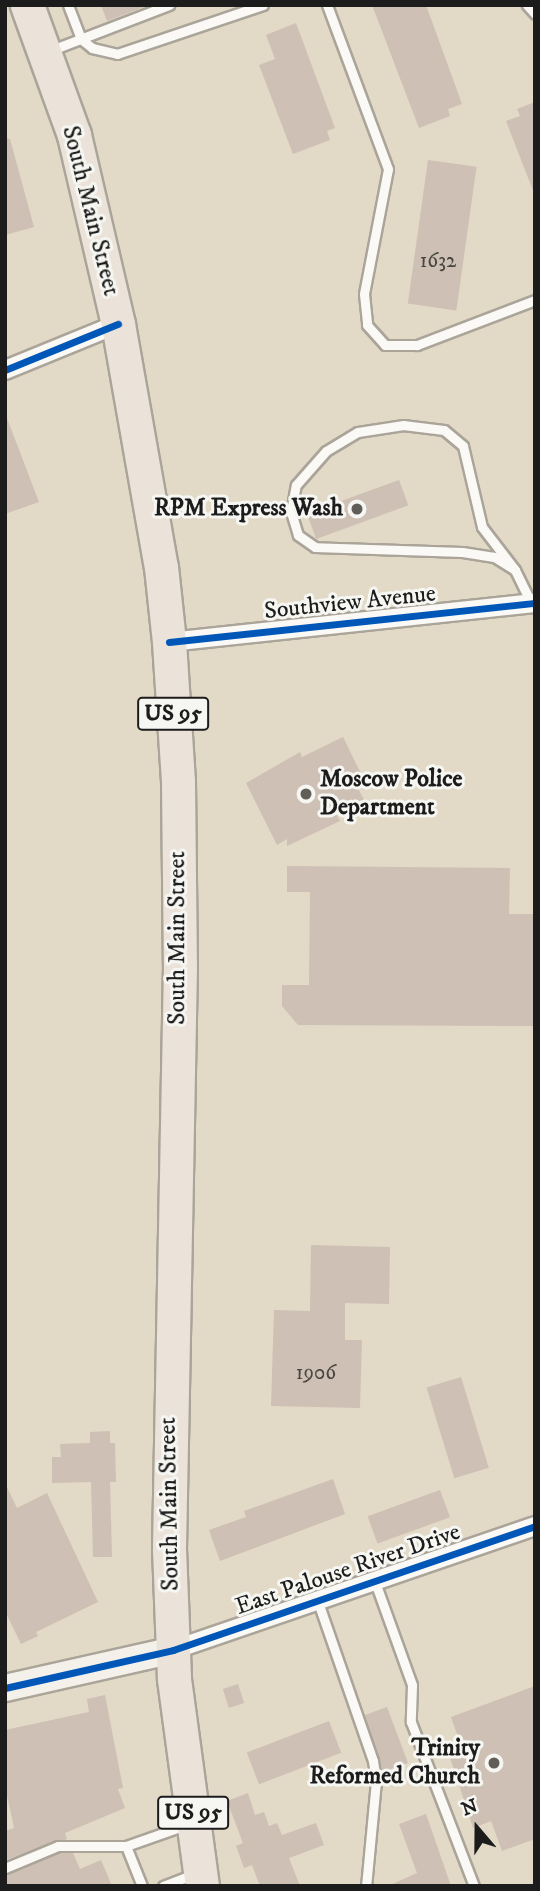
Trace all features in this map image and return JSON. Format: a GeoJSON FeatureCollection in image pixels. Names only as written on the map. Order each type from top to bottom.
{"type":"FeatureCollection","features":[{"type":"Feature","properties":{"kind":"highway","name":"South Main Street"},"geometry":{"type":"LineString","coordinates":[[27,5],[74,135],[118,324],[159,555],[169,642],[178,782],[180,964],[168,1440],[173,1650],[201,1879]]}},
{"type":"Feature","properties":{"kind":"street"},"geometry":{"type":"LineString","coordinates":[[5,370],[118,324]]}},
{"type":"Feature","properties":{"kind":"street","name":"Southview Avenue"},"geometry":{"type":"LineString","coordinates":[[169,642],[533,603]]}},
{"type":"Feature","properties":{"kind":"street","name":"East Palouse River Drive"},"geometry":{"type":"LineString","coordinates":[[173,1650],[535,1526]]}},
{"type":"Feature","properties":{"kind":"street"},"geometry":{"type":"LineString","coordinates":[[5,1688],[173,1650]]}},
{"type":"Feature","properties":{"kind":"lane"},"geometry":{"type":"LineString","coordinates":[[68,5],[81,39],[92,48],[117,54],[263,5]]}},
{"type":"Feature","properties":{"kind":"lane"},"geometry":{"type":"LineString","coordinates":[[44,53],[169,5]]}},
{"type":"Feature","properties":{"kind":"lane"},"geometry":{"type":"LineString","coordinates":[[327,5],[388,169],[364,294],[367,325],[385,345],[417,345],[535,300]]}},
{"type":"Feature","properties":{"kind":"lane"},"geometry":{"type":"LineString","coordinates":[[527,5],[535,14]]}},
{"type":"Feature","properties":{"kind":"lane"},"geometry":{"type":"LineString","coordinates":[[515,569],[494,557],[462,552],[314,547],[299,535],[291,512],[296,485],[326,451],[358,432],[403,425],[444,430],[463,446],[482,527],[515,569],[533,603]]}},
{"type":"Feature","properties":{"kind":"lane"},"geometry":{"type":"LineString","coordinates":[[375,1582],[412,1685],[411,1721],[474,1886]]}},
{"type":"Feature","properties":{"kind":"lane"},"geometry":{"type":"LineString","coordinates":[[318,1602],[373,1761],[376,1781],[366,1886]]}},
{"type":"Feature","properties":{"kind":"lane"},"geometry":{"type":"LineString","coordinates":[[5,1868],[58,1846],[126,1846],[194,1822]]}},
{"type":"Feature","properties":{"kind":"lane"},"geometry":{"type":"LineString","coordinates":[[126,1846],[142,1886]]}},
{"type":"Feature","properties":{"kind":"lane"},"geometry":{"type":"LineString","coordinates":[[163,1886],[201,1879]]}},
{"type":"Feature","properties":{"kind":"building"},"geometry":{"type":"Polygon","coordinates":[[[101,5],[149,5],[107,21],[101,5]]]}},
{"type":"Feature","properties":{"kind":"building"},"geometry":{"type":"Polygon","coordinates":[[[372,5],[426,5],[462,104],[448,109],[450,116],[419,128],[372,5]]]}},
{"type":"Feature","properties":{"kind":"building"},"geometry":{"type":"Polygon","coordinates":[[[296,23],[335,128],[327,131],[330,140],[293,154],[259,65],[275,59],[266,35],[296,23]]]}},
{"type":"Feature","properties":{"kind":"building"},"geometry":{"type":"Polygon","coordinates":[[[535,102],[534,193],[506,121],[520,116],[517,109],[535,102]]]}},
{"type":"Feature","properties":{"kind":"building"},"geometry":{"type":"Polygon","coordinates":[[[5,138],[10,139],[34,227],[5,235],[5,138]]]}},
{"type":"Feature","properties":{"kind":"building"},"geometry":{"type":"Polygon","coordinates":[[[428,160],[477,167],[456,310],[408,304],[428,160]]]}},
{"type":"Feature","properties":{"kind":"building"},"geometry":{"type":"Polygon","coordinates":[[[5,413],[39,502],[5,514],[5,413]]]}},
{"type":"Feature","properties":{"kind":"building","name":"RPM Express Wash"},"geometry":{"type":"Polygon","coordinates":[[[399,480],[408,505],[316,539],[307,514],[399,480]]]}},
{"type":"Feature","properties":{"kind":"building","name":"Moscow Police Department"},"geometry":{"type":"Polygon","coordinates":[[[343,737],[366,784],[358,788],[364,800],[336,814],[340,821],[287,846],[287,839],[277,845],[246,783],[300,752],[302,757],[343,737]]]}},
{"type":"Feature","properties":{"kind":"building"},"geometry":{"type":"Polygon","coordinates":[[[287,866],[510,868],[509,914],[535,914],[535,1026],[298,1025],[282,1006],[282,985],[309,985],[310,892],[287,892],[287,866]]]}},
{"type":"Feature","properties":{"kind":"building"},"geometry":{"type":"Polygon","coordinates":[[[311,1245],[390,1247],[389,1304],[345,1303],[345,1340],[362,1340],[360,1408],[271,1406],[274,1310],[310,1311],[311,1245]]]}},
{"type":"Feature","properties":{"kind":"building"},"geometry":{"type":"Polygon","coordinates":[[[461,1377],[489,1468],[454,1478],[427,1388],[461,1377]]]}},
{"type":"Feature","properties":{"kind":"building"},"geometry":{"type":"Polygon","coordinates":[[[110,1431],[110,1443],[115,1443],[116,1482],[110,1482],[112,1557],[93,1557],[91,1482],[52,1483],[52,1457],[61,1457],[60,1444],[90,1443],[90,1432],[110,1431]]]}},
{"type":"Feature","properties":{"kind":"building"},"geometry":{"type":"Polygon","coordinates":[[[333,1479],[345,1514],[220,1561],[209,1530],[246,1517],[244,1511],[333,1479]]]}},
{"type":"Feature","properties":{"kind":"building"},"geometry":{"type":"Polygon","coordinates":[[[5,1483],[17,1508],[47,1493],[98,1602],[36,1632],[38,1636],[21,1644],[5,1611],[5,1483]]]}},
{"type":"Feature","properties":{"kind":"building"},"geometry":{"type":"Polygon","coordinates":[[[440,1490],[450,1517],[378,1544],[368,1516],[440,1490]]]}},
{"type":"Feature","properties":{"kind":"building"},"geometry":{"type":"Polygon","coordinates":[[[238,1684],[244,1703],[229,1708],[223,1689],[238,1684]]]}},
{"type":"Feature","properties":{"kind":"building","name":"Trinity Reformed Church"},"geometry":{"type":"Polygon","coordinates":[[[535,1686],[535,1839],[502,1851],[491,1821],[473,1828],[447,1748],[460,1743],[451,1717],[535,1686]]]}},
{"type":"Feature","properties":{"kind":"building"},"geometry":{"type":"Polygon","coordinates":[[[105,1695],[123,1788],[118,1789],[125,1808],[65,1833],[67,1839],[5,1860],[5,1831],[14,1828],[5,1786],[5,1730],[89,1712],[87,1699],[105,1695]]]}},
{"type":"Feature","properties":{"kind":"building"},"geometry":{"type":"Polygon","coordinates":[[[387,1707],[408,1763],[382,1772],[365,1715],[387,1707]]]}},
{"type":"Feature","properties":{"kind":"building"},"geometry":{"type":"Polygon","coordinates":[[[329,1721],[341,1753],[259,1784],[247,1753],[329,1721]]]}},
{"type":"Feature","properties":{"kind":"building"},"geometry":{"type":"Polygon","coordinates":[[[248,1793],[255,1815],[264,1812],[269,1826],[277,1823],[282,1835],[316,1823],[324,1845],[289,1858],[300,1886],[260,1886],[252,1865],[244,1868],[236,1846],[243,1843],[227,1801],[248,1793]]]}},
{"type":"Feature","properties":{"kind":"building"},"geometry":{"type":"Polygon","coordinates":[[[426,1814],[451,1886],[388,1886],[417,1873],[399,1824],[426,1814]]]}},
{"type":"Feature","properties":{"kind":"building"},"geometry":{"type":"Polygon","coordinates":[[[59,1853],[73,1853],[80,1869],[101,1860],[112,1886],[5,1886],[5,1875],[59,1853]]]}},
{"type":"Feature","properties":{"kind":"cycle path"},"geometry":{"type":"LineString","coordinates":[[5,370],[118,324]]}},
{"type":"Feature","properties":{"kind":"cycle path"},"geometry":{"type":"LineString","coordinates":[[169,642],[535,603]]}},
{"type":"Feature","properties":{"kind":"cycle path"},"geometry":{"type":"LineString","coordinates":[[5,1688],[173,1650],[535,1526]]}},
{"type":"Feature","properties":{"kind":"place","name":"RPM Express Wash"},"geometry":{"type":"Point","coordinates":[357,509]}},
{"type":"Feature","properties":{"kind":"place","name":"Moscow Police Department"},"geometry":{"type":"Point","coordinates":[306,794]}},
{"type":"Feature","properties":{"kind":"place","name":"Trinity Reformed Church"},"geometry":{"type":"Point","coordinates":[494,1763]}}]}
